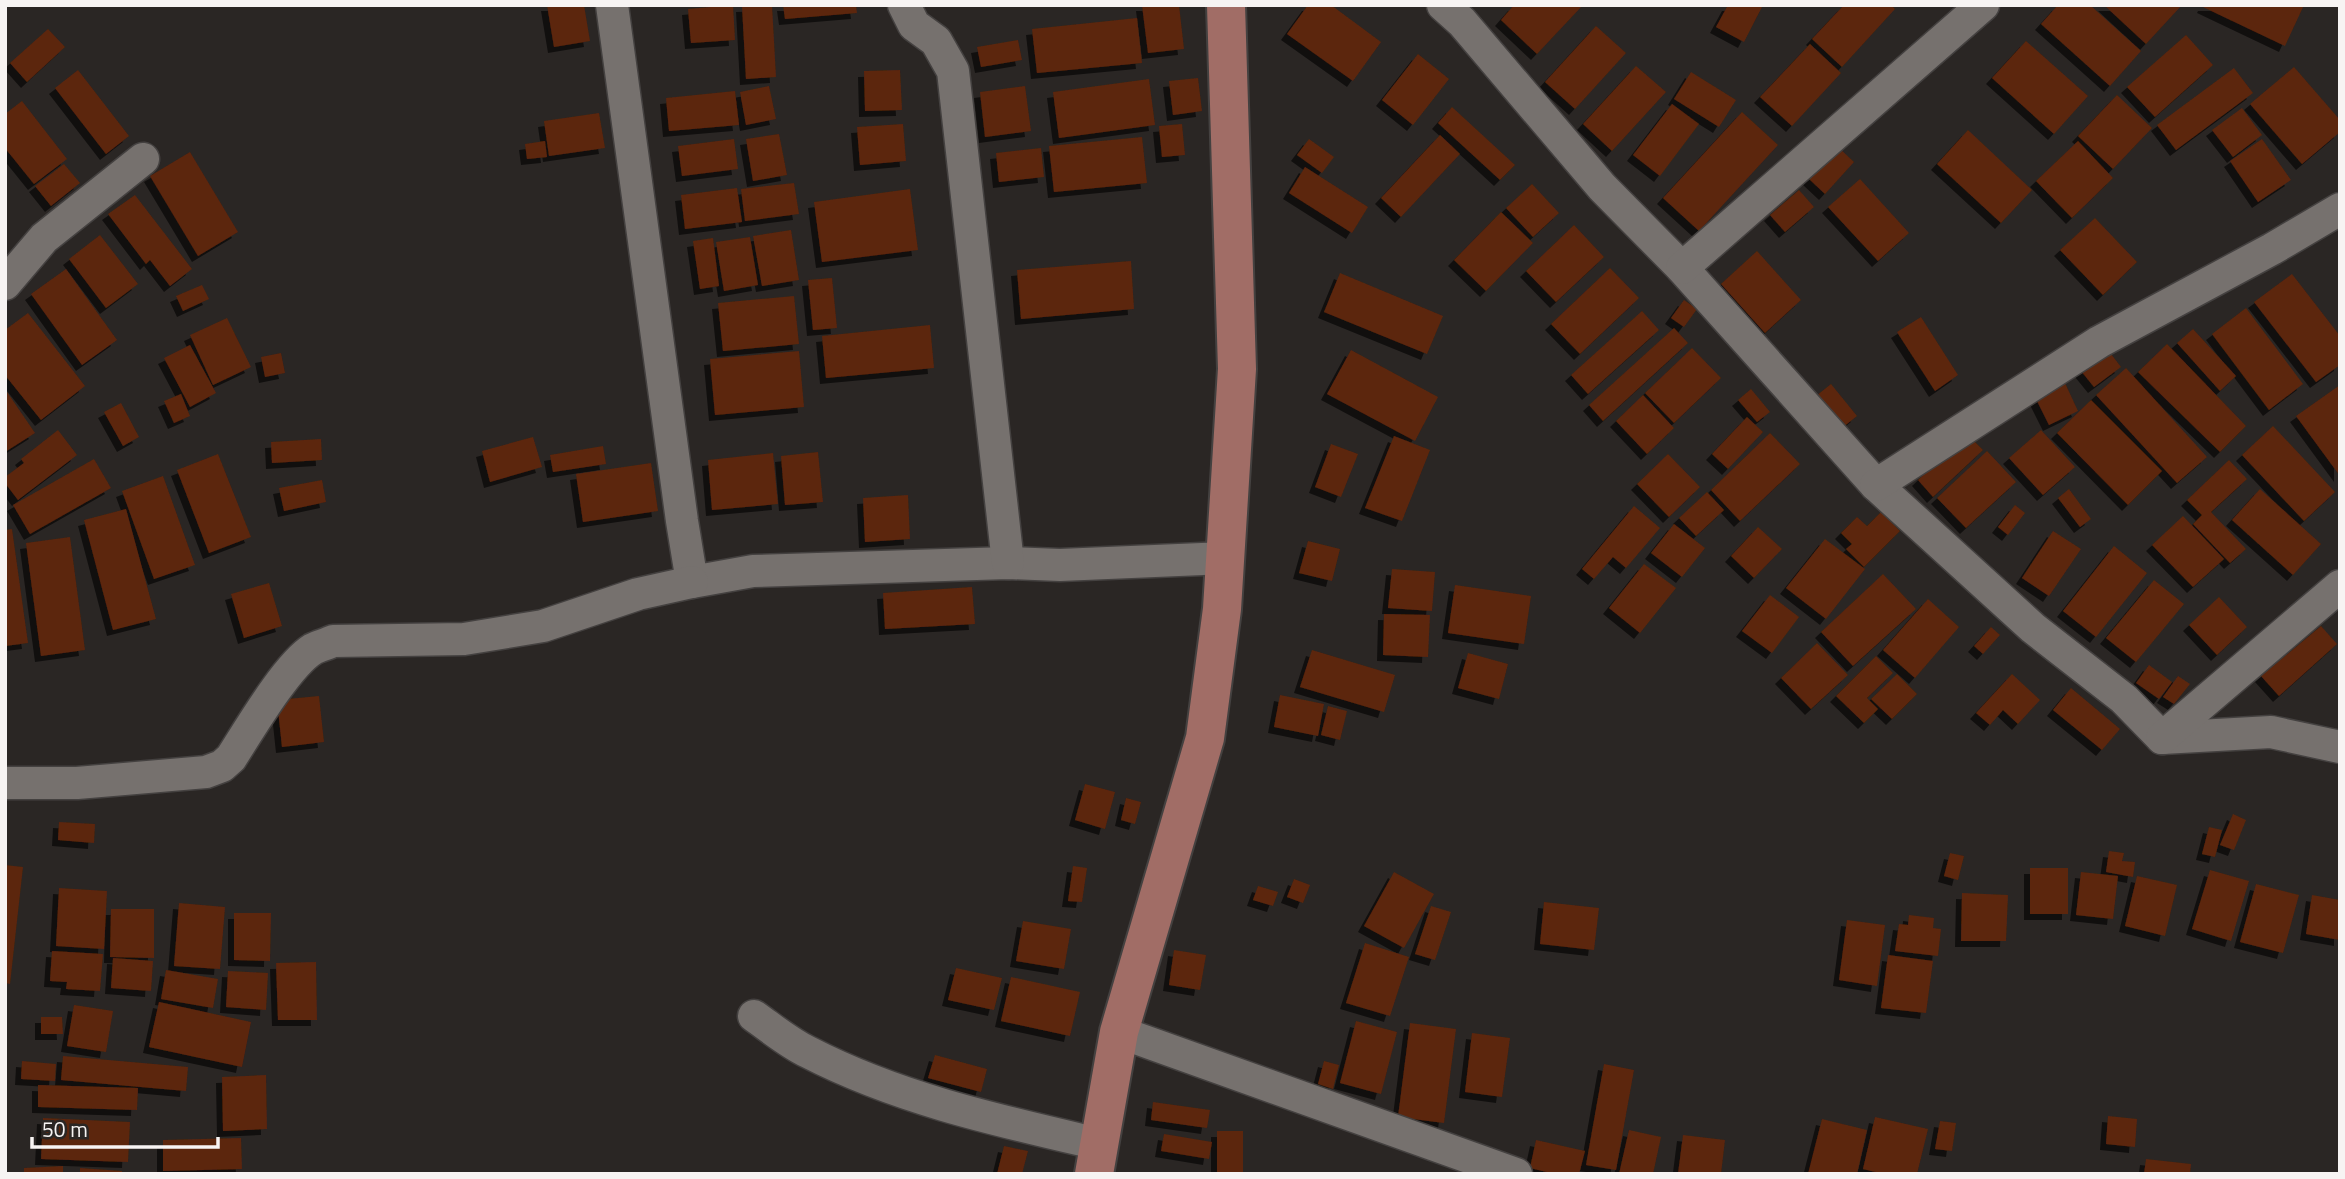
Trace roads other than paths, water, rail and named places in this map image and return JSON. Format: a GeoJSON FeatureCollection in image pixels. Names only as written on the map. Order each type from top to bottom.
{"type":"FeatureCollection","features":[{"type":"Feature","properties":{"kind":"main road"},"geometry":{"type":"LineString","coordinates":[[1097,1159],[1119,1032],[1205,738],[1226,558],[1237,369],[1226,5]]}},
{"type":"Feature","properties":{"kind":"street"},"geometry":{"type":"LineString","coordinates":[[612,5],[692,582]]}},
{"type":"Feature","properties":{"kind":"street"},"geometry":{"type":"LineString","coordinates":[[904,5],[914,25],[936,40],[953,71],[1008,563]]}},
{"type":"Feature","properties":{"kind":"street"},"geometry":{"type":"LineString","coordinates":[[1443,5],[1462,22],[1602,187],[1682,268],[1876,485],[2033,628],[2124,699],[2162,738],[2271,732],[2340,747]]}},
{"type":"Feature","properties":{"kind":"street"},"geometry":{"type":"LineString","coordinates":[[1682,268],[1983,5]]}},
{"type":"Feature","properties":{"kind":"street"},"geometry":{"type":"LineString","coordinates":[[5,284],[44,238],[143,159]]}},
{"type":"Feature","properties":{"kind":"street"},"geometry":{"type":"LineString","coordinates":[[1876,485],[2099,342],[2272,249],[2340,209]]}},
{"type":"Feature","properties":{"kind":"street"},"geometry":{"type":"LineString","coordinates":[[5,783],[77,783],[206,772],[222,766],[231,758],[287,676],[302,659],[314,649],[333,641],[464,639],[543,626],[638,594],[754,571],[1008,563],[1060,565],[1226,558]]}},
{"type":"Feature","properties":{"kind":"street"},"geometry":{"type":"LineString","coordinates":[[2162,738],[2340,586]]}},
{"type":"Feature","properties":{"kind":"street"},"geometry":{"type":"LineString","coordinates":[[754,1016],[806,1051],[875,1082],[1097,1159]]}},
{"type":"Feature","properties":{"kind":"street"},"geometry":{"type":"LineString","coordinates":[[1119,1032],[1516,1174]]}}]}
